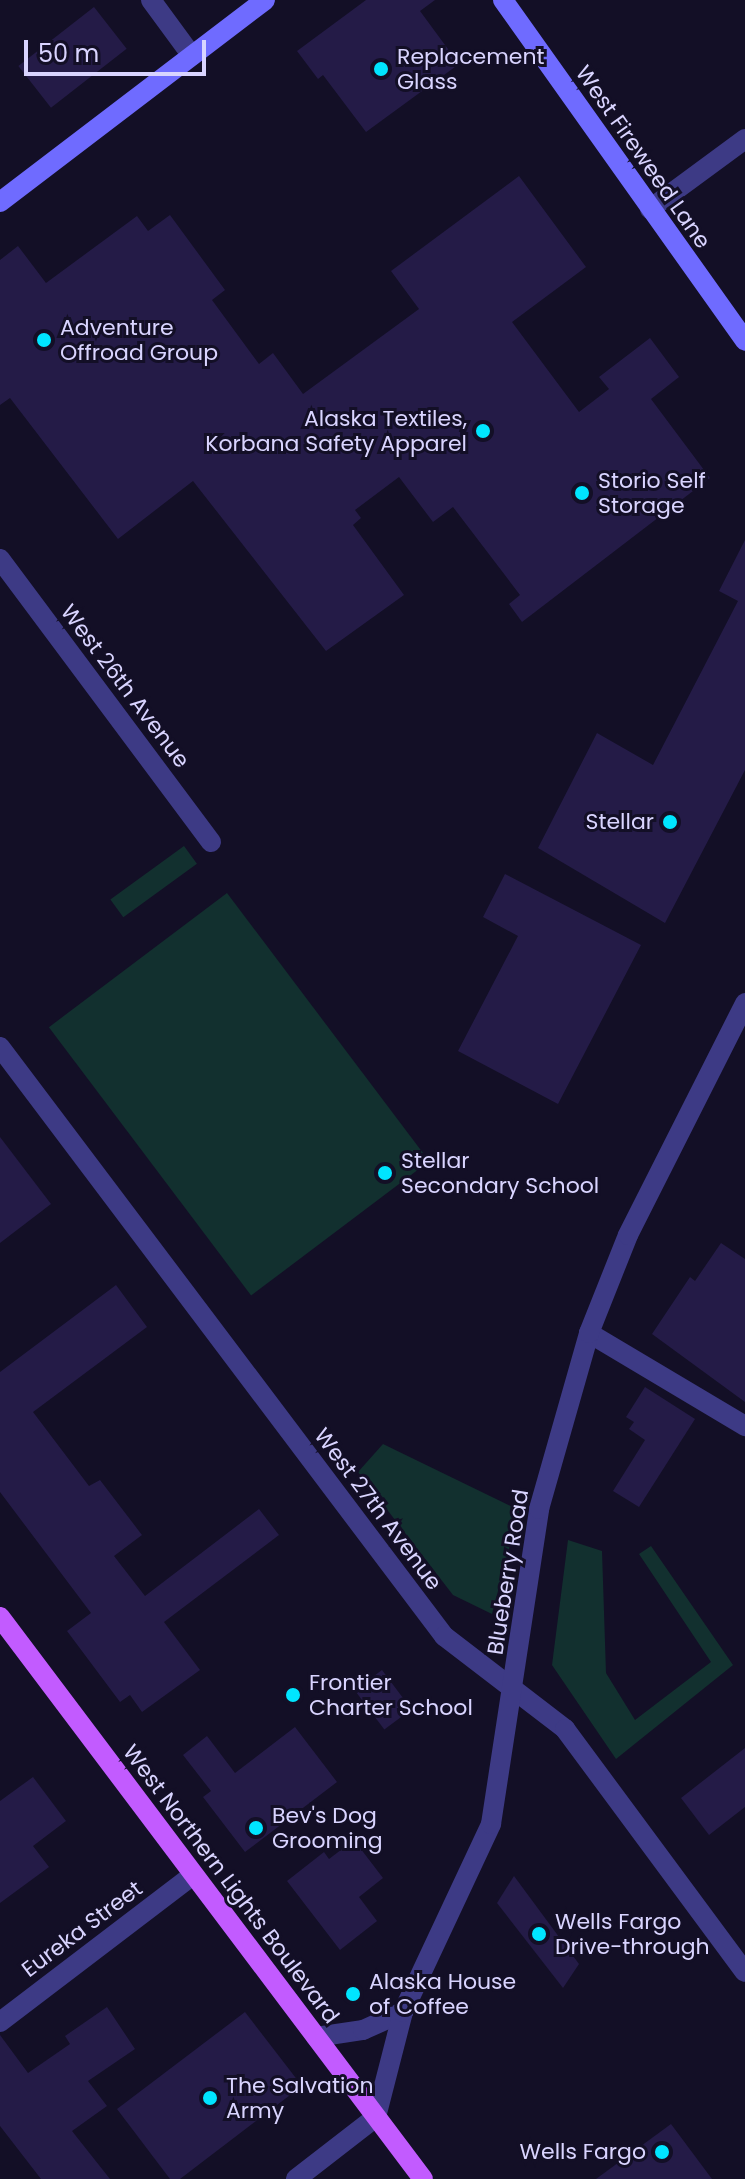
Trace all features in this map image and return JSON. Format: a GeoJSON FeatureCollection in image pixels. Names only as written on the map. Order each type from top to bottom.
{"type":"FeatureCollection","features":[{"type":"Feature","properties":{"kind":"main road"},"geometry":{"type":"LineString","coordinates":[[0,202],[265,0]]}},
{"type":"Feature","properties":{"kind":"main road","name":"West Fireweed Lane"},"geometry":{"type":"LineString","coordinates":[[503,0],[745,341]]}},
{"type":"Feature","properties":{"kind":"main road","name":"West Northern Lights Boulevard"},"geometry":{"type":"LineString","coordinates":[[0,1617],[423,2179]]}},
{"type":"Feature","properties":{"kind":"street"},"geometry":{"type":"LineString","coordinates":[[151,0],[192,56]]}},
{"type":"Feature","properties":{"kind":"street"},"geometry":{"type":"LineString","coordinates":[[650,209],[745,139]]}},
{"type":"Feature","properties":{"kind":"street","name":"West 26th Avenue"},"geometry":{"type":"LineString","coordinates":[[0,559],[211,842]]}},
{"type":"Feature","properties":{"kind":"street","name":"Blueberry Road"},"geometry":{"type":"LineString","coordinates":[[376,2117],[403,2012],[491,1824],[539,1509],[589,1333],[628,1235],[745,1003]]}},
{"type":"Feature","properties":{"kind":"street","name":"West 27th Avenue"},"geometry":{"type":"LineString","coordinates":[[0,1047],[444,1636],[565,1729],[745,1972]]}},
{"type":"Feature","properties":{"kind":"street"},"geometry":{"type":"LineString","coordinates":[[589,1333],[745,1426]]}},
{"type":"Feature","properties":{"kind":"street","name":"Eureka Street"},"geometry":{"type":"LineString","coordinates":[[0,2022],[193,1875]]}},
{"type":"Feature","properties":{"kind":"street"},"geometry":{"type":"LineString","coordinates":[[316,2037],[363,2030],[403,2012]]}},
{"type":"Feature","properties":{"kind":"street"},"geometry":{"type":"LineString","coordinates":[[296,2179],[376,2117]]}},
{"type":"Feature","properties":{"kind":"green space"},"geometry":{"type":"Polygon","coordinates":[[[184,846],[197,864],[123,917],[110,899],[184,846]]]}},
{"type":"Feature","properties":{"kind":"green space"},"geometry":{"type":"Polygon","coordinates":[[[227,893],[429,1161],[251,1296],[49,1027],[227,893]]]}},
{"type":"Feature","properties":{"kind":"green space"},"geometry":{"type":"Polygon","coordinates":[[[383,1444],[519,1510],[492,1614],[453,1595],[358,1472],[383,1444]]]}},
{"type":"Feature","properties":{"kind":"green space"},"geometry":{"type":"Polygon","coordinates":[[[568,1540],[602,1551],[606,1673],[635,1720],[711,1662],[639,1554],[651,1546],[733,1665],[616,1759],[552,1665],[568,1540]]]}},
{"type":"Feature","properties":{"kind":"building","name":"Replacement Glass"},"geometry":{"type":"Polygon","coordinates":[[[366,0],[435,0],[420,11],[459,64],[366,132],[323,75],[318,79],[297,51],[366,0]]]}},
{"type":"Feature","properties":{"kind":"building"},"geometry":{"type":"Polygon","coordinates":[[[94,7],[127,49],[51,108],[18,66],[94,7]]]}},
{"type":"Feature","properties":{"kind":"building"},"geometry":{"type":"Polygon","coordinates":[[[519,176],[586,267],[512,322],[579,412],[609,389],[599,377],[650,338],[679,377],[651,399],[710,478],[522,622],[509,604],[520,595],[453,507],[433,522],[399,477],[355,510],[361,518],[353,525],[404,595],[326,651],[193,481],[118,539],[10,398],[0,405],[0,260],[18,246],[46,283],[137,216],[148,231],[170,215],[225,290],[212,300],[259,364],[273,353],[303,394],[419,309],[391,271],[519,176]]]}},
{"type":"Feature","properties":{"kind":"building"},"geometry":{"type":"Polygon","coordinates":[[[745,540],[745,770],[665,923],[538,848],[597,733],[653,765],[738,601],[719,591],[745,540]]]}},
{"type":"Feature","properties":{"kind":"building"},"geometry":{"type":"Polygon","coordinates":[[[505,874],[641,945],[558,1104],[458,1051],[518,936],[483,917],[505,874]]]}},
{"type":"Feature","properties":{"kind":"building"},"geometry":{"type":"Polygon","coordinates":[[[0,1137],[51,1204],[0,1243],[0,1137]]]}},
{"type":"Feature","properties":{"kind":"building"},"geometry":{"type":"Polygon","coordinates":[[[721,1243],[745,1259],[745,1402],[652,1334],[690,1277],[695,1281],[721,1243]]]}},
{"type":"Feature","properties":{"kind":"building"},"geometry":{"type":"Polygon","coordinates":[[[116,1285],[147,1327],[33,1412],[89,1486],[100,1480],[142,1535],[114,1556],[145,1596],[259,1509],[279,1535],[164,1622],[200,1670],[142,1712],[130,1695],[120,1702],[67,1631],[91,1613],[0,1492],[0,1372],[116,1285]]]}},
{"type":"Feature","properties":{"kind":"building"},"geometry":{"type":"Polygon","coordinates":[[[645,1387],[695,1419],[639,1507],[613,1491],[645,1440],[629,1429],[634,1422],[626,1417],[645,1387]]]}},
{"type":"Feature","properties":{"kind":"building"},"geometry":{"type":"Polygon","coordinates":[[[382,1670],[411,1709],[384,1730],[355,1690],[382,1670]]]}},
{"type":"Feature","properties":{"kind":"building"},"geometry":{"type":"Polygon","coordinates":[[[295,1727],[337,1782],[245,1852],[203,1797],[211,1791],[183,1755],[207,1736],[235,1773],[295,1727]]]}},
{"type":"Feature","properties":{"kind":"building"},"geometry":{"type":"Polygon","coordinates":[[[745,1748],[745,1807],[709,1835],[681,1798],[745,1748]]]}},
{"type":"Feature","properties":{"kind":"building"},"geometry":{"type":"Polygon","coordinates":[[[33,1777],[66,1821],[33,1846],[49,1867],[0,1903],[0,1801],[33,1777]]]}},
{"type":"Feature","properties":{"kind":"building"},"geometry":{"type":"Polygon","coordinates":[[[354,1840],[383,1878],[359,1897],[377,1921],[340,1950],[287,1881],[324,1852],[329,1859],[354,1840]]]}},
{"type":"Feature","properties":{"kind":"building","name":"Wells Fargo Drive-through"},"geometry":{"type":"Polygon","coordinates":[[[514,1876],[579,1964],[563,1988],[497,1903],[514,1876]]]}},
{"type":"Feature","properties":{"kind":"building"},"geometry":{"type":"Polygon","coordinates":[[[107,2007],[135,2049],[88,2081],[107,2106],[72,2131],[110,2179],[41,2179],[0,2126],[0,2035],[28,2073],[70,2044],[65,2036],[107,2007]]]}},
{"type":"Feature","properties":{"kind":"building","name":"The Salvation Army"},"geometry":{"type":"Polygon","coordinates":[[[245,2012],[302,2086],[180,2179],[170,2179],[117,2109],[245,2012]]]}},
{"type":"Feature","properties":{"kind":"building","name":"Wells Fargo"},"geometry":{"type":"Polygon","coordinates":[[[671,2124],[712,2179],[596,2179],[671,2124]]]}},
{"type":"Feature","properties":{"kind":"place","name":"Replacement Glass"},"geometry":{"type":"Point","coordinates":[381,69]}},
{"type":"Feature","properties":{"kind":"place","name":"Adventure Offroad Group"},"geometry":{"type":"Point","coordinates":[44,340]}},
{"type":"Feature","properties":{"kind":"place","name":"Alaska Textiles, Korbana Safety Apparel"},"geometry":{"type":"Point","coordinates":[483,431]}},
{"type":"Feature","properties":{"kind":"place","name":"Storio Self Storage"},"geometry":{"type":"Point","coordinates":[582,493]}},
{"type":"Feature","properties":{"kind":"place","name":"Stellar"},"geometry":{"type":"Point","coordinates":[670,822]}},
{"type":"Feature","properties":{"kind":"place","name":"Stellar Secondary School"},"geometry":{"type":"Point","coordinates":[385,1173]}},
{"type":"Feature","properties":{"kind":"place","name":"Frontier Charter School"},"geometry":{"type":"Point","coordinates":[293,1695]}},
{"type":"Feature","properties":{"kind":"place","name":"Bev's Dog Grooming"},"geometry":{"type":"Point","coordinates":[256,1828]}},
{"type":"Feature","properties":{"kind":"place","name":"Wells Fargo Drive-through"},"geometry":{"type":"Point","coordinates":[539,1934]}},
{"type":"Feature","properties":{"kind":"place","name":"Alaska House of Coffee"},"geometry":{"type":"Point","coordinates":[353,1994]}},
{"type":"Feature","properties":{"kind":"place","name":"The Salvation Army"},"geometry":{"type":"Point","coordinates":[210,2098]}},
{"type":"Feature","properties":{"kind":"place","name":"Wells Fargo"},"geometry":{"type":"Point","coordinates":[662,2152]}}]}
